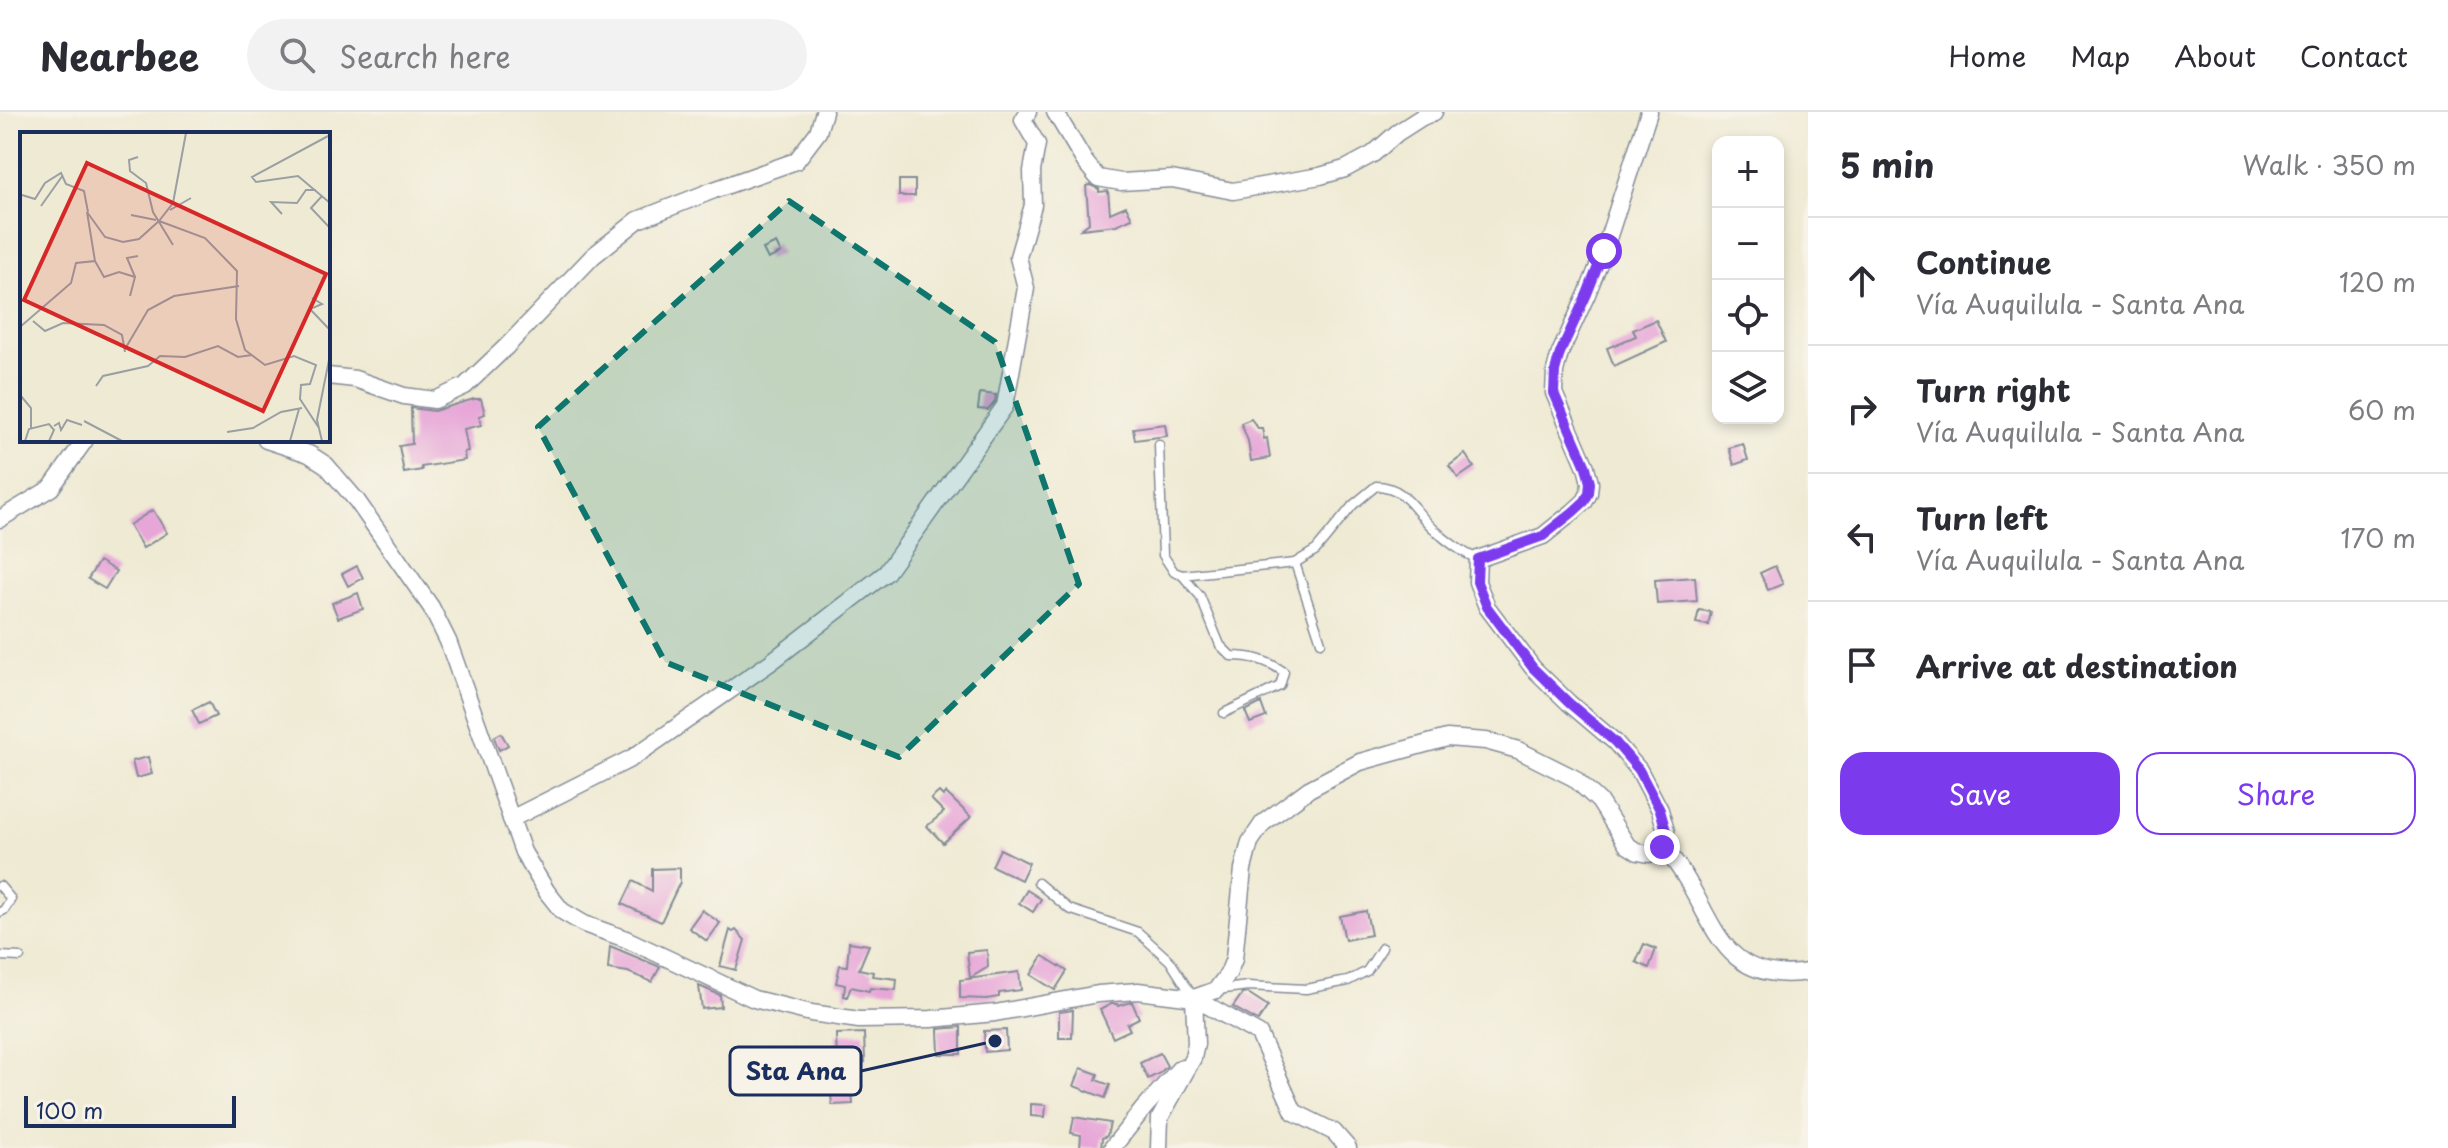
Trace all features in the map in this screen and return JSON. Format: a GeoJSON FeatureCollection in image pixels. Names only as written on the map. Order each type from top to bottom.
{"type":"FeatureCollection","features":[{"type":"Feature","properties":{"kind":"street"},"geometry":{"type":"LineString","coordinates":[[330,376],[355,379],[404,396],[435,400],[465,386],[593,256],[638,220],[796,161],[818,132],[824,112]]}},
{"type":"Feature","properties":{"kind":"street"},"geometry":{"type":"LineString","coordinates":[[511,819],[632,758],[771,662],[886,573],[1005,406],[1026,288],[1018,257],[1033,205],[1032,171],[1037,144],[1023,120],[1028,112]]}},
{"type":"Feature","properties":{"kind":"street"},"geometry":{"type":"LineString","coordinates":[[1055,112],[1098,178],[1121,182],[1172,179],[1233,191],[1345,169],[1373,154],[1397,133],[1434,112]]}},
{"type":"Feature","properties":{"kind":"street"},"geometry":{"type":"LineString","coordinates":[[1194,998],[1216,990],[1234,959],[1243,869],[1250,842],[1263,823],[1309,789],[1360,762],[1447,738],[1486,741],[1518,750],[1574,778],[1599,801],[1627,845],[1649,854],[1662,847],[1666,831],[1660,810],[1639,770],[1615,742],[1533,668],[1487,607],[1477,582],[1478,559],[1543,536],[1585,501],[1589,493],[1586,467],[1554,393],[1555,371],[1604,251],[1649,112]]}},
{"type":"Feature","properties":{"kind":"street"},"geometry":{"type":"LineString","coordinates":[[0,519],[51,488],[84,442]]}},
{"type":"Feature","properties":{"kind":"street"},"geometry":{"type":"LineString","coordinates":[[272,442],[309,454],[326,465],[357,501],[431,607],[448,641],[523,852],[562,911],[584,924],[626,939],[754,999],[811,1013],[859,1020],[931,1019],[995,1013],[1098,994],[1138,991],[1194,998],[1259,1034],[1294,1112],[1334,1132],[1348,1148]]}},
{"type":"Feature","properties":{"kind":"street"},"geometry":{"type":"LineString","coordinates":[[1662,847],[1675,862],[1715,933],[1732,954],[1746,965],[1766,971],[1788,974],[1808,972]]}},
{"type":"Feature","properties":{"kind":"street"},"geometry":{"type":"LineString","coordinates":[[1159,1148],[1160,1118],[1193,1058],[1196,1044],[1194,998]]}},
{"type":"Feature","properties":{"kind":"street"},"geometry":{"type":"LineString","coordinates":[[1112,1148],[1186,1060],[1193,1058]]}},
{"type":"Feature","properties":{"kind":"lane"},"geometry":{"type":"LineString","coordinates":[[1159,445],[1163,555],[1174,572],[1182,575],[1295,563],[1316,550],[1353,505],[1376,486],[1390,486],[1406,498],[1435,531],[1478,559]]}},
{"type":"Feature","properties":{"kind":"lane"},"geometry":{"type":"LineString","coordinates":[[1295,563],[1321,642]]}},
{"type":"Feature","properties":{"kind":"lane"},"geometry":{"type":"LineString","coordinates":[[1182,575],[1200,596],[1220,645],[1231,656],[1268,661],[1284,672],[1280,686],[1224,713]]}},
{"type":"Feature","properties":{"kind":"lane"},"geometry":{"type":"LineString","coordinates":[[1038,883],[1069,909],[1138,932],[1170,961],[1194,998]]}},
{"type":"Feature","properties":{"kind":"lane"},"geometry":{"type":"LineString","coordinates":[[0,886],[11,899],[0,912]]}},
{"type":"Feature","properties":{"kind":"lane"},"geometry":{"type":"LineString","coordinates":[[1216,990],[1248,986],[1306,989],[1348,981],[1367,971],[1382,948]]}},
{"type":"Feature","properties":{"kind":"lane"},"geometry":{"type":"LineString","coordinates":[[0,956],[20,957]]}},
{"type":"Feature","properties":{"kind":"highlighted area"},"geometry":{"type":"Polygon","coordinates":[[[789,201],[995,342],[1079,584],[899,757],[665,662],[538,427],[789,201]]]}},
{"type":"Feature","properties":{"kind":"building"},"geometry":{"type":"Polygon","coordinates":[[[899,180],[915,180],[915,196],[899,196],[899,180]]]}},
{"type":"Feature","properties":{"kind":"building"},"geometry":{"type":"Polygon","coordinates":[[[1090,185],[1099,192],[1108,191],[1110,213],[1126,206],[1132,218],[1116,225],[1081,229],[1089,223],[1086,186],[1090,185]]]}},
{"type":"Feature","properties":{"kind":"building"},"geometry":{"type":"Polygon","coordinates":[[[776,243],[781,253],[768,259],[763,249],[776,243]]]}},
{"type":"Feature","properties":{"kind":"building"},"geometry":{"type":"Polygon","coordinates":[[[1656,320],[1666,342],[1614,366],[1607,348],[1636,336],[1633,330],[1656,320]]]}},
{"type":"Feature","properties":{"kind":"building"},"geometry":{"type":"Polygon","coordinates":[[[980,393],[996,395],[995,402],[988,410],[978,409],[980,393]]]}},
{"type":"Feature","properties":{"kind":"building"},"geometry":{"type":"Polygon","coordinates":[[[481,399],[485,414],[479,416],[481,425],[464,429],[468,451],[464,452],[465,460],[404,473],[399,446],[412,444],[411,408],[434,411],[481,399]]]}},
{"type":"Feature","properties":{"kind":"building"},"geometry":{"type":"Polygon","coordinates":[[[1251,419],[1258,428],[1262,428],[1264,439],[1267,438],[1270,458],[1251,461],[1241,423],[1251,419]]]}},
{"type":"Feature","properties":{"kind":"building"},"geometry":{"type":"Polygon","coordinates":[[[1165,424],[1167,436],[1135,440],[1133,428],[1165,424]]]}},
{"type":"Feature","properties":{"kind":"building"},"geometry":{"type":"Polygon","coordinates":[[[1743,444],[1748,460],[1734,465],[1729,448],[1743,444]]]}},
{"type":"Feature","properties":{"kind":"building"},"geometry":{"type":"Polygon","coordinates":[[[1465,454],[1474,467],[1458,478],[1449,466],[1465,454]]]}},
{"type":"Feature","properties":{"kind":"building"},"geometry":{"type":"Polygon","coordinates":[[[153,510],[167,533],[143,548],[129,525],[153,510]]]}},
{"type":"Feature","properties":{"kind":"building"},"geometry":{"type":"Polygon","coordinates":[[[99,561],[116,571],[105,589],[88,579],[99,561]]]}},
{"type":"Feature","properties":{"kind":"building"},"geometry":{"type":"Polygon","coordinates":[[[357,566],[363,578],[348,586],[342,574],[357,566]]]}},
{"type":"Feature","properties":{"kind":"building"},"geometry":{"type":"Polygon","coordinates":[[[1775,566],[1783,584],[1768,590],[1760,573],[1775,566]]]}},
{"type":"Feature","properties":{"kind":"building"},"geometry":{"type":"Polygon","coordinates":[[[1695,577],[1697,601],[1657,604],[1655,580],[1695,577]]]}},
{"type":"Feature","properties":{"kind":"building"},"geometry":{"type":"Polygon","coordinates":[[[358,593],[363,609],[338,618],[332,603],[358,593]]]}},
{"type":"Feature","properties":{"kind":"building"},"geometry":{"type":"Polygon","coordinates":[[[1699,610],[1711,612],[1708,625],[1696,623],[1699,610]]]}},
{"type":"Feature","properties":{"kind":"building"},"geometry":{"type":"Polygon","coordinates":[[[209,702],[216,716],[199,724],[192,710],[209,702]]]}},
{"type":"Feature","properties":{"kind":"building"},"geometry":{"type":"Polygon","coordinates":[[[1261,703],[1266,717],[1250,723],[1245,711],[1261,703]]]}},
{"type":"Feature","properties":{"kind":"building"},"geometry":{"type":"Polygon","coordinates":[[[501,733],[508,745],[499,750],[494,737],[501,733]]]}},
{"type":"Feature","properties":{"kind":"building"},"geometry":{"type":"Polygon","coordinates":[[[148,757],[152,774],[136,778],[132,761],[148,757]]]}},
{"type":"Feature","properties":{"kind":"building"},"geometry":{"type":"Polygon","coordinates":[[[939,792],[943,796],[946,793],[971,817],[943,843],[927,826],[944,812],[931,799],[939,792]]]}},
{"type":"Feature","properties":{"kind":"building"},"geometry":{"type":"Polygon","coordinates":[[[1000,849],[1029,863],[1021,880],[992,866],[1000,849]]]}},
{"type":"Feature","properties":{"kind":"building"},"geometry":{"type":"Polygon","coordinates":[[[680,868],[680,882],[661,922],[622,904],[633,881],[652,891],[652,869],[680,868]]]}},
{"type":"Feature","properties":{"kind":"building"},"geometry":{"type":"Polygon","coordinates":[[[1027,890],[1041,899],[1033,912],[1019,903],[1027,890]]]}},
{"type":"Feature","properties":{"kind":"building"},"geometry":{"type":"Polygon","coordinates":[[[702,910],[720,923],[707,941],[689,928],[702,910]]]}},
{"type":"Feature","properties":{"kind":"building"},"geometry":{"type":"Polygon","coordinates":[[[1366,911],[1371,935],[1345,940],[1340,916],[1366,911]]]}},
{"type":"Feature","properties":{"kind":"building"},"geometry":{"type":"Polygon","coordinates":[[[730,930],[736,930],[745,940],[736,970],[720,966],[730,930]]]}},
{"type":"Feature","properties":{"kind":"building"},"geometry":{"type":"Polygon","coordinates":[[[849,942],[869,945],[859,969],[873,972],[872,976],[897,979],[896,990],[870,988],[869,991],[851,987],[847,997],[844,996],[845,985],[836,983],[840,965],[847,966],[849,942]]]}},
{"type":"Feature","properties":{"kind":"building"},"geometry":{"type":"Polygon","coordinates":[[[1644,944],[1656,949],[1649,968],[1636,962],[1644,944]]]}},
{"type":"Feature","properties":{"kind":"building"},"geometry":{"type":"Polygon","coordinates":[[[610,946],[660,967],[652,982],[628,972],[608,969],[610,946]]]}},
{"type":"Feature","properties":{"kind":"building"},"geometry":{"type":"Polygon","coordinates":[[[987,950],[988,967],[970,978],[967,952],[987,950]]]}},
{"type":"Feature","properties":{"kind":"building"},"geometry":{"type":"Polygon","coordinates":[[[1043,956],[1067,971],[1055,990],[1031,975],[1043,956]]]}},
{"type":"Feature","properties":{"kind":"building"},"geometry":{"type":"Polygon","coordinates":[[[1019,972],[1021,990],[999,993],[999,997],[986,999],[960,998],[960,980],[1019,972]]]}},
{"type":"Feature","properties":{"kind":"building"},"geometry":{"type":"Polygon","coordinates":[[[699,986],[720,995],[721,1007],[702,1009],[699,986]]]}},
{"type":"Feature","properties":{"kind":"building"},"geometry":{"type":"Polygon","coordinates":[[[1248,993],[1268,1006],[1258,1021],[1233,1007],[1242,994],[1248,993]]]}},
{"type":"Feature","properties":{"kind":"building"},"geometry":{"type":"Polygon","coordinates":[[[1132,1002],[1139,1018],[1127,1024],[1130,1030],[1113,1038],[1100,1010],[1111,1004],[1118,1006],[1132,1002]]]}},
{"type":"Feature","properties":{"kind":"building"},"geometry":{"type":"Polygon","coordinates":[[[1073,1010],[1072,1038],[1059,1038],[1059,1012],[1073,1010]]]}},
{"type":"Feature","properties":{"kind":"building"},"geometry":{"type":"Polygon","coordinates":[[[961,1027],[961,1054],[939,1054],[938,1029],[961,1027]]]}},
{"type":"Feature","properties":{"kind":"building"},"geometry":{"type":"Polygon","coordinates":[[[1006,1030],[1007,1050],[985,1052],[984,1031],[1006,1030]]]}},
{"type":"Feature","properties":{"kind":"building"},"geometry":{"type":"Polygon","coordinates":[[[864,1033],[865,1062],[837,1063],[836,1034],[864,1033]]]}},
{"type":"Feature","properties":{"kind":"building"},"geometry":{"type":"Polygon","coordinates":[[[1160,1053],[1167,1066],[1148,1079],[1140,1063],[1160,1053]]]}},
{"type":"Feature","properties":{"kind":"building"},"geometry":{"type":"Polygon","coordinates":[[[1081,1068],[1098,1074],[1096,1080],[1110,1085],[1105,1098],[1074,1086],[1081,1068]]]}},
{"type":"Feature","properties":{"kind":"building"},"geometry":{"type":"Polygon","coordinates":[[[852,1092],[853,1104],[832,1105],[831,1094],[852,1092]]]}},
{"type":"Feature","properties":{"kind":"building"},"geometry":{"type":"Polygon","coordinates":[[[1031,1104],[1046,1105],[1045,1117],[1031,1116],[1031,1104]]]}},
{"type":"Feature","properties":{"kind":"building"},"geometry":{"type":"Polygon","coordinates":[[[1074,1117],[1110,1123],[1107,1136],[1102,1138],[1101,1148],[1080,1148],[1081,1135],[1071,1133],[1074,1117]]]}},
{"type":"Feature","properties":{"kind":"place","name":"Sta Ana"},"geometry":{"type":"Point","coordinates":[995,1041]}},
{"type":"Feature","properties":{"kind":"route"},"geometry":{"type":"LineString","coordinates":[[1604,251],[1555,371],[1554,393],[1586,467],[1589,493],[1585,501],[1543,536],[1478,559],[1477,582],[1487,607],[1533,668],[1615,742],[1639,770],[1660,810],[1666,831],[1662,847]]}}]}
